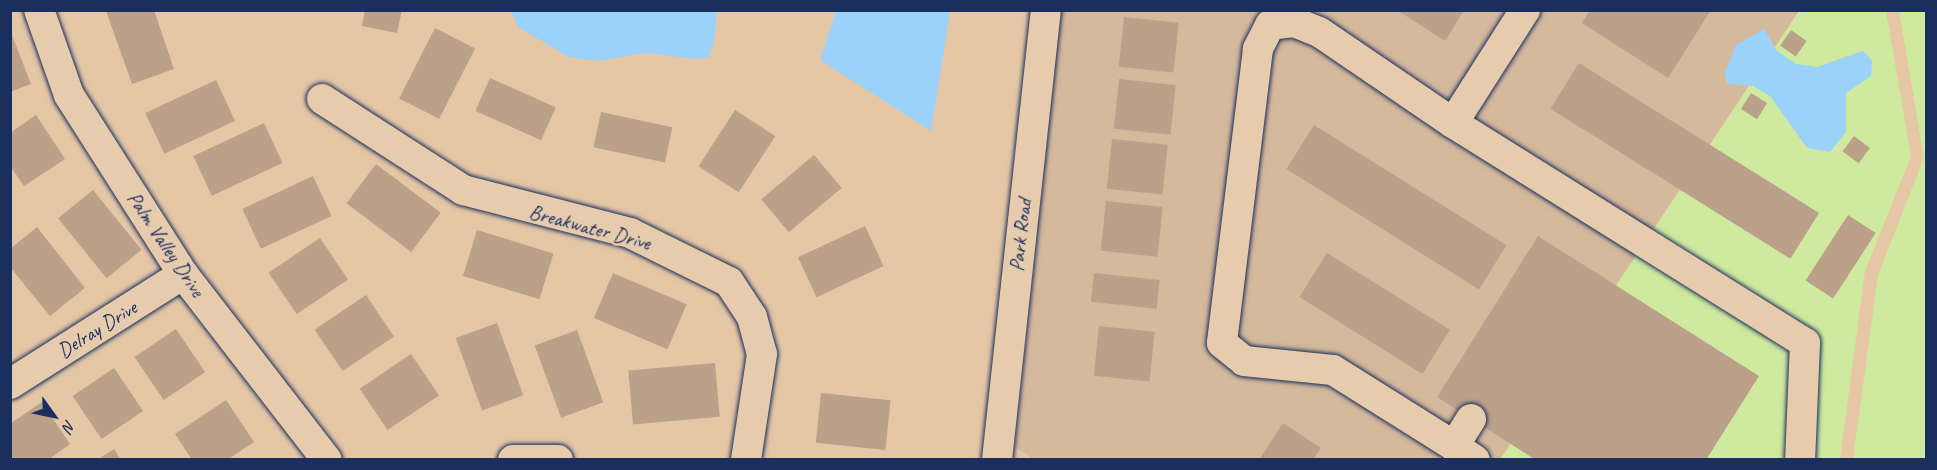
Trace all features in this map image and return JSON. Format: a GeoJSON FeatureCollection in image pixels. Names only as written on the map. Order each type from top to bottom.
{"type":"FeatureCollection","features":[{"type":"Feature","properties":{"kind":"street","name":"Palm Valley Drive"},"geometry":{"type":"LineString","coordinates":[[39,10],[69,95],[183,274],[327,459]]}},
{"type":"Feature","properties":{"kind":"street","name":"Park Road"},"geometry":{"type":"LineString","coordinates":[[998,459],[1046,10]]}},
{"type":"Feature","properties":{"kind":"street"},"geometry":{"type":"LineString","coordinates":[[1453,123],[1524,10]]}},
{"type":"Feature","properties":{"kind":"street"},"geometry":{"type":"LineString","coordinates":[[1471,419],[1465,453],[1333,370],[1244,361],[1222,344],[1258,49],[1270,25],[1294,22],[1319,32],[1453,123],[1805,343],[1800,459]]}},
{"type":"Feature","properties":{"kind":"street","name":"Breakwater Drive"},"geometry":{"type":"LineString","coordinates":[[322,99],[463,190],[630,233],[729,282],[752,316],[762,354],[746,459]]}},
{"type":"Feature","properties":{"kind":"street","name":"Delray Drive"},"geometry":{"type":"LineString","coordinates":[[10,384],[183,274]]}},
{"type":"Feature","properties":{"kind":"street"},"geometry":{"type":"LineString","coordinates":[[513,459],[558,459]]}},
{"type":"Feature","properties":{"kind":"shaded area"},"geometry":{"type":"Polygon","coordinates":[[[1061,11],[1799,11],[1500,459],[1035,460],[1015,447],[1061,11]]]}},
{"type":"Feature","properties":{"kind":"green space"},"geometry":{"type":"Polygon","coordinates":[[[1799,11],[1886,11],[1911,156],[1865,271],[1840,459],[1500,460],[1799,11]]]}},
{"type":"Feature","properties":{"kind":"green space"},"geometry":{"type":"Polygon","coordinates":[[[1899,11],[1926,11],[1926,459],[1853,459],[1878,275],[1924,158],[1899,11]]]}},
{"type":"Feature","properties":{"kind":"water"},"geometry":{"type":"Polygon","coordinates":[[[511,11],[717,11],[714,43],[709,57],[695,59],[645,53],[598,61],[569,57],[518,27],[511,11]]]}},
{"type":"Feature","properties":{"kind":"water"},"geometry":{"type":"Polygon","coordinates":[[[836,11],[950,11],[931,131],[820,60],[836,11]]]}},
{"type":"Feature","properties":{"kind":"water"},"geometry":{"type":"Polygon","coordinates":[[[1764,29],[1777,51],[1796,64],[1817,67],[1863,51],[1872,61],[1871,76],[1846,93],[1846,132],[1830,152],[1807,148],[1770,96],[1753,86],[1727,84],[1725,72],[1736,45],[1764,29]]]}},
{"type":"Feature","properties":{"kind":"building"},"geometry":{"type":"Polygon","coordinates":[[[154,10],[174,69],[132,84],[106,11],[154,10]]]}},
{"type":"Feature","properties":{"kind":"building"},"geometry":{"type":"Polygon","coordinates":[[[365,10],[402,10],[397,33],[362,26],[365,10]]]}},
{"type":"Feature","properties":{"kind":"building"},"geometry":{"type":"Polygon","coordinates":[[[1397,10],[1464,10],[1445,41],[1397,10]]]}},
{"type":"Feature","properties":{"kind":"building"},"geometry":{"type":"Polygon","coordinates":[[[1590,10],[1711,10],[1668,78],[1582,23],[1590,10]]]}},
{"type":"Feature","properties":{"kind":"building"},"geometry":{"type":"Polygon","coordinates":[[[1124,17],[1179,23],[1173,72],[1119,67],[1124,17]]]}},
{"type":"Feature","properties":{"kind":"building"},"geometry":{"type":"Polygon","coordinates":[[[435,28],[475,48],[439,119],[399,98],[435,28]]]}},
{"type":"Feature","properties":{"kind":"building"},"geometry":{"type":"Polygon","coordinates":[[[10,30],[31,84],[10,92],[10,30]]]}},
{"type":"Feature","properties":{"kind":"building"},"geometry":{"type":"Polygon","coordinates":[[[1791,30],[1807,41],[1796,56],[1780,46],[1791,30]]]}},
{"type":"Feature","properties":{"kind":"building"},"geometry":{"type":"Polygon","coordinates":[[[1579,63],[1819,213],[1790,259],[1550,109],[1579,63]]]}},
{"type":"Feature","properties":{"kind":"building"},"geometry":{"type":"Polygon","coordinates":[[[490,78],[556,107],[541,140],[475,111],[490,78]]]}},
{"type":"Feature","properties":{"kind":"building"},"geometry":{"type":"Polygon","coordinates":[[[1119,79],[1176,85],[1170,135],[1114,129],[1119,79]]]}},
{"type":"Feature","properties":{"kind":"building"},"geometry":{"type":"Polygon","coordinates":[[[216,80],[235,121],[164,154],[145,113],[216,80]]]}},
{"type":"Feature","properties":{"kind":"building"},"geometry":{"type":"Polygon","coordinates":[[[1751,93],[1767,103],[1757,119],[1741,109],[1751,93]]]}},
{"type":"Feature","properties":{"kind":"building"},"geometry":{"type":"Polygon","coordinates":[[[735,110],[775,136],[739,192],[699,166],[735,110]]]}},
{"type":"Feature","properties":{"kind":"building"},"geometry":{"type":"Polygon","coordinates":[[[601,112],[672,127],[665,162],[594,147],[601,112]]]}},
{"type":"Feature","properties":{"kind":"building"},"geometry":{"type":"Polygon","coordinates":[[[36,115],[65,159],[24,186],[10,166],[10,133],[36,115]]]}},
{"type":"Feature","properties":{"kind":"building"},"geometry":{"type":"Polygon","coordinates":[[[264,123],[283,163],[212,196],[193,156],[264,123]]]}},
{"type":"Feature","properties":{"kind":"building"},"geometry":{"type":"Polygon","coordinates":[[[1314,125],[1507,245],[1479,289],[1286,169],[1314,125]]]}},
{"type":"Feature","properties":{"kind":"building"},"geometry":{"type":"Polygon","coordinates":[[[1854,136],[1870,148],[1859,163],[1843,151],[1854,136]]]}},
{"type":"Feature","properties":{"kind":"building"},"geometry":{"type":"Polygon","coordinates":[[[1112,139],[1168,145],[1162,195],[1107,189],[1112,139]]]}},
{"type":"Feature","properties":{"kind":"building"},"geometry":{"type":"Polygon","coordinates":[[[814,155],[842,188],[789,232],[761,199],[814,155]]]}},
{"type":"Feature","properties":{"kind":"building"},"geometry":{"type":"Polygon","coordinates":[[[376,164],[441,213],[411,252],[347,203],[376,164]]]}},
{"type":"Feature","properties":{"kind":"building"},"geometry":{"type":"Polygon","coordinates":[[[313,176],[332,216],[261,249],[242,209],[313,176]]]}},
{"type":"Feature","properties":{"kind":"building"},"geometry":{"type":"Polygon","coordinates":[[[93,190],[141,250],[106,278],[58,218],[93,190]]]}},
{"type":"Feature","properties":{"kind":"building"},"geometry":{"type":"Polygon","coordinates":[[[1106,201],[1163,207],[1157,257],[1101,251],[1106,201]]]}},
{"type":"Feature","properties":{"kind":"building"},"geometry":{"type":"Polygon","coordinates":[[[1848,215],[1876,233],[1833,298],[1806,280],[1848,215]]]}},
{"type":"Feature","properties":{"kind":"building"},"geometry":{"type":"Polygon","coordinates":[[[865,226],[884,266],[817,297],[798,257],[865,226]]]}},
{"type":"Feature","properties":{"kind":"building"},"geometry":{"type":"Polygon","coordinates":[[[37,227],[85,288],[50,316],[10,267],[10,249],[37,227]]]}},
{"type":"Feature","properties":{"kind":"building"},"geometry":{"type":"Polygon","coordinates":[[[477,230],[554,253],[539,299],[463,276],[477,230]]]}},
{"type":"Feature","properties":{"kind":"building"},"geometry":{"type":"Polygon","coordinates":[[[1538,236],[1759,376],[1706,460],[1536,460],[1437,397],[1538,236]]]}},
{"type":"Feature","properties":{"kind":"building"},"geometry":{"type":"Polygon","coordinates":[[[320,238],[348,279],[297,314],[269,273],[320,238]]]}},
{"type":"Feature","properties":{"kind":"building"},"geometry":{"type":"Polygon","coordinates":[[[1327,253],[1450,330],[1422,374],[1299,297],[1327,253]]]}},
{"type":"Feature","properties":{"kind":"building"},"geometry":{"type":"Polygon","coordinates":[[[613,273],[687,304],[667,349],[594,318],[613,273]]]}},
{"type":"Feature","properties":{"kind":"building"},"geometry":{"type":"Polygon","coordinates":[[[1094,273],[1160,280],[1157,309],[1091,302],[1094,273]]]}},
{"type":"Feature","properties":{"kind":"building"},"geometry":{"type":"Polygon","coordinates":[[[366,295],[394,336],[343,371],[315,330],[366,295]]]}},
{"type":"Feature","properties":{"kind":"building"},"geometry":{"type":"Polygon","coordinates":[[[497,323],[523,395],[482,410],[456,338],[497,323]]]}},
{"type":"Feature","properties":{"kind":"building"},"geometry":{"type":"Polygon","coordinates":[[[1099,326],[1155,332],[1149,382],[1094,376],[1099,326]]]}},
{"type":"Feature","properties":{"kind":"building"},"geometry":{"type":"Polygon","coordinates":[[[176,329],[205,372],[164,400],[135,357],[176,329]]]}},
{"type":"Feature","properties":{"kind":"building"},"geometry":{"type":"Polygon","coordinates":[[[577,330],[603,402],[561,418],[535,345],[577,330]]]}},
{"type":"Feature","properties":{"kind":"building"},"geometry":{"type":"Polygon","coordinates":[[[411,354],[439,395],[388,430],[360,389],[411,354]]]}},
{"type":"Feature","properties":{"kind":"building"},"geometry":{"type":"Polygon","coordinates":[[[715,363],[720,417],[633,424],[628,371],[715,363]]]}},
{"type":"Feature","properties":{"kind":"building"},"geometry":{"type":"Polygon","coordinates":[[[114,368],[143,411],[102,439],[73,396],[114,368]]]}},
{"type":"Feature","properties":{"kind":"building"},"geometry":{"type":"Polygon","coordinates":[[[821,393],[891,400],[885,450],[816,443],[821,393]]]}},
{"type":"Feature","properties":{"kind":"building"},"geometry":{"type":"Polygon","coordinates":[[[226,400],[254,442],[227,460],[192,460],[175,434],[226,400]]]}},
{"type":"Feature","properties":{"kind":"building"},"geometry":{"type":"Polygon","coordinates":[[[42,402],[70,444],[48,460],[10,460],[10,424],[42,402]]]}},
{"type":"Feature","properties":{"kind":"building"},"geometry":{"type":"Polygon","coordinates":[[[1283,423],[1321,448],[1313,460],[1259,460],[1283,423]]]}},
{"type":"Feature","properties":{"kind":"building"},"geometry":{"type":"Polygon","coordinates":[[[114,449],[121,460],[97,460],[114,449]]]}}]}
